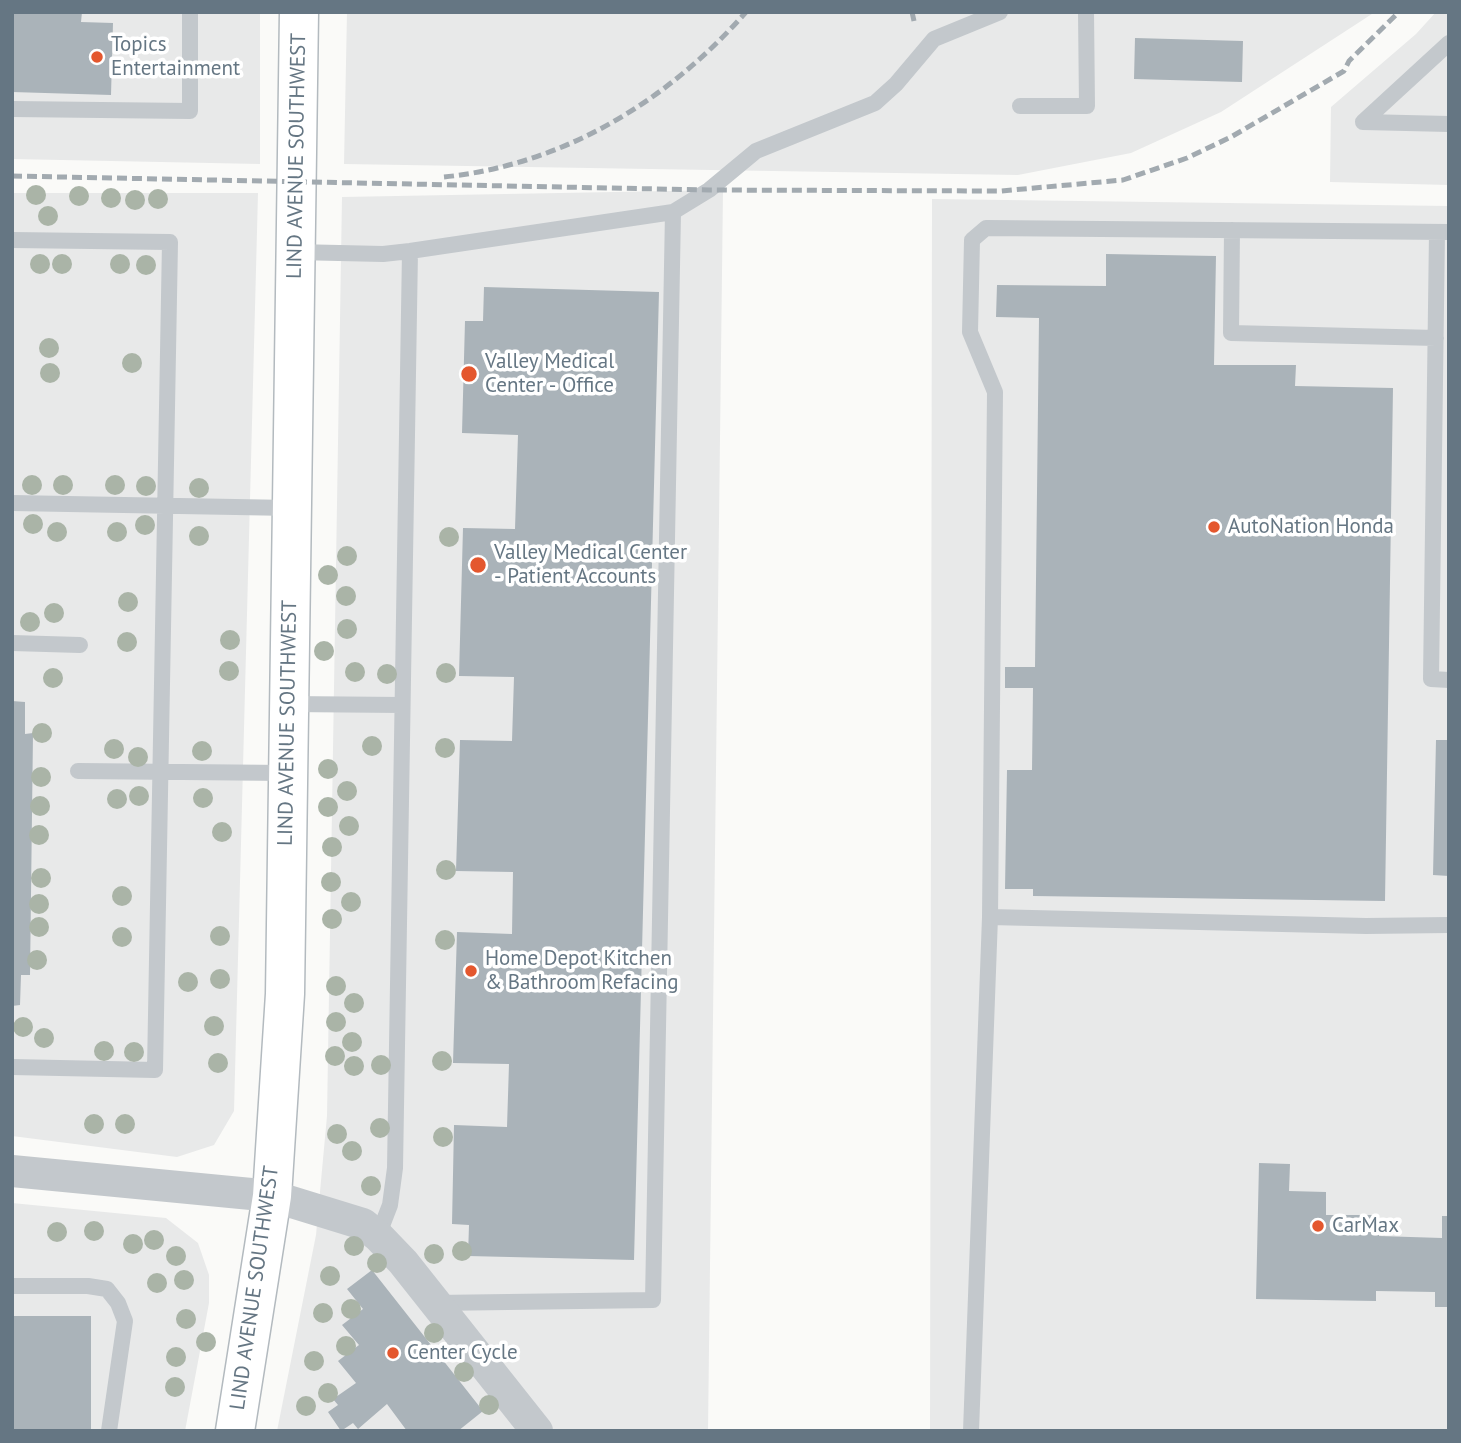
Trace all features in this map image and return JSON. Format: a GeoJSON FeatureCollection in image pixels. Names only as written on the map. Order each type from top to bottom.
{"type":"FeatureCollection","features":[{"type":"Feature","properties":{"kind":"main road","name":"LIND AVENUE SOUTHWEST"},"geometry":{"type":"LineString","coordinates":[[235,1431],[272,1196],[285,994],[299,12]]}},
{"type":"Feature","properties":{"kind":"street"},"geometry":{"type":"LineString","coordinates":[[12,1171],[272,1196],[363,1224],[378,1236],[435,1303],[537,1431]]}},
{"type":"Feature","properties":{"kind":"lane"},"geometry":{"type":"LineString","coordinates":[[12,109],[190,111],[190,12]]}},
{"type":"Feature","properties":{"kind":"lane"},"geometry":{"type":"LineString","coordinates":[[295,252],[383,254],[673,212],[709,190],[755,151],[875,103],[896,84],[934,39],[1000,12]]}},
{"type":"Feature","properties":{"kind":"lane"},"geometry":{"type":"LineString","coordinates":[[1020,106],[1087,106],[1086,12]]}},
{"type":"Feature","properties":{"kind":"lane"},"geometry":{"type":"LineString","coordinates":[[1449,43],[1363,122],[1449,124]]}},
{"type":"Feature","properties":{"kind":"lane"},"geometry":{"type":"LineString","coordinates":[[435,1303],[653,1300],[673,212]]}},
{"type":"Feature","properties":{"kind":"lane"},"geometry":{"type":"LineString","coordinates":[[971,1431],[990,917],[995,392],[970,332],[972,240],[986,228],[1443,232],[1436,338],[1431,679],[1449,680]]}},
{"type":"Feature","properties":{"kind":"lane"},"geometry":{"type":"LineString","coordinates":[[1232,230],[1231,333],[1436,338]]}},
{"type":"Feature","properties":{"kind":"lane"},"geometry":{"type":"LineString","coordinates":[[12,240],[170,242],[155,1070],[12,1067]]}},
{"type":"Feature","properties":{"kind":"lane"},"geometry":{"type":"LineString","coordinates":[[378,1236],[390,1205],[395,1168],[410,251]]}},
{"type":"Feature","properties":{"kind":"lane"},"geometry":{"type":"LineString","coordinates":[[12,503],[291,508]]}},
{"type":"Feature","properties":{"kind":"lane"},"geometry":{"type":"LineString","coordinates":[[12,643],[80,645]]}},
{"type":"Feature","properties":{"kind":"lane"},"geometry":{"type":"LineString","coordinates":[[288,704],[402,705]]}},
{"type":"Feature","properties":{"kind":"lane"},"geometry":{"type":"LineString","coordinates":[[78,771],[287,773]]}},
{"type":"Feature","properties":{"kind":"lane"},"geometry":{"type":"LineString","coordinates":[[990,917],[1366,926],[1449,925]]}},
{"type":"Feature","properties":{"kind":"lane"},"geometry":{"type":"LineString","coordinates":[[12,1286],[88,1286],[107,1289],[118,1303],[125,1321],[109,1431]]}},
{"type":"Feature","properties":{"kind":"shaded area"},"geometry":{"type":"Polygon","coordinates":[[[12,12],[260,12],[260,164],[12,159],[12,12]]]}},
{"type":"Feature","properties":{"kind":"shaded area"},"geometry":{"type":"Polygon","coordinates":[[[347,12],[1375,12],[1221,112],[1131,153],[1018,175],[344,164],[347,12]]]}},
{"type":"Feature","properties":{"kind":"shaded area"},"geometry":{"type":"Polygon","coordinates":[[[1436,12],[1449,12],[1449,185],[1330,182],[1331,107],[1416,34],[1436,12]]]}},
{"type":"Feature","properties":{"kind":"shaded area"},"geometry":{"type":"Polygon","coordinates":[[[723,190],[708,1431],[277,1431],[316,1235],[327,1116],[342,197],[723,190]]]}},
{"type":"Feature","properties":{"kind":"shaded area"},"geometry":{"type":"Polygon","coordinates":[[[12,193],[258,193],[234,1111],[214,1145],[177,1157],[12,1136],[12,193]]]}},
{"type":"Feature","properties":{"kind":"shaded area"},"geometry":{"type":"Polygon","coordinates":[[[932,199],[1449,206],[1449,1431],[882,1431],[930,1430],[932,199]]]}},
{"type":"Feature","properties":{"kind":"shaded area"},"geometry":{"type":"Polygon","coordinates":[[[12,1203],[166,1218],[198,1243],[209,1275],[209,1303],[185,1431],[12,1431],[12,1203]]]}},
{"type":"Feature","properties":{"kind":"building"},"geometry":{"type":"Polygon","coordinates":[[[12,12],[82,12],[81,22],[113,23],[111,95],[12,92],[12,12]]]}},
{"type":"Feature","properties":{"kind":"building"},"geometry":{"type":"Polygon","coordinates":[[[1135,38],[1243,41],[1242,82],[1134,79],[1135,38]]]}},
{"type":"Feature","properties":{"kind":"building","name":"AutoNation Honda"},"geometry":{"type":"Polygon","coordinates":[[[1106,254],[1216,256],[1214,365],[1296,365],[1295,386],[1393,388],[1385,901],[1033,896],[1033,889],[1005,889],[1007,770],[1032,770],[1033,688],[1005,688],[1005,667],[1035,667],[1039,318],[996,317],[997,285],[1106,286],[1106,254]]]}},
{"type":"Feature","properties":{"kind":"building"},"geometry":{"type":"Polygon","coordinates":[[[484,287],[659,292],[634,1260],[468,1256],[469,1225],[452,1224],[454,1125],[507,1127],[509,1064],[453,1063],[457,932],[512,934],[513,872],[456,871],[460,740],[512,741],[514,677],[459,676],[463,528],[515,529],[518,435],[462,433],[465,321],[483,321],[484,287]]]}},
{"type":"Feature","properties":{"kind":"building"},"geometry":{"type":"Polygon","coordinates":[[[12,701],[25,702],[25,734],[33,733],[30,975],[21,975],[20,1005],[12,1006],[12,701]]]}},
{"type":"Feature","properties":{"kind":"building"},"geometry":{"type":"Polygon","coordinates":[[[1436,740],[1449,740],[1449,876],[1433,875],[1436,740]]]}},
{"type":"Feature","properties":{"kind":"building","name":"CarMax"},"geometry":{"type":"Polygon","coordinates":[[[1259,1163],[1290,1164],[1289,1191],[1326,1192],[1326,1215],[1379,1215],[1379,1236],[1442,1238],[1442,1216],[1449,1216],[1449,1307],[1435,1307],[1435,1292],[1376,1291],[1376,1301],[1256,1299],[1259,1163]]]}},
{"type":"Feature","properties":{"kind":"building","name":"Center Cycle"},"geometry":{"type":"Polygon","coordinates":[[[372,1270],[483,1411],[458,1431],[407,1431],[387,1404],[358,1429],[353,1423],[341,1431],[328,1412],[338,1405],[333,1399],[356,1383],[338,1361],[359,1345],[342,1325],[363,1309],[347,1289],[372,1270]]]}},
{"type":"Feature","properties":{"kind":"building"},"geometry":{"type":"Polygon","coordinates":[[[12,1316],[91,1316],[91,1431],[12,1431],[12,1316]]]}},
{"type":"Feature","properties":{"kind":"railway"},"geometry":{"type":"LineString","coordinates":[[444,177],[488,170],[530,159],[571,143],[610,123],[683,74],[746,12]]}},
{"type":"Feature","properties":{"kind":"railway"},"geometry":{"type":"LineString","coordinates":[[912,12],[914,21]]}},
{"type":"Feature","properties":{"kind":"railway"},"geometry":{"type":"LineString","coordinates":[[12,176],[709,190],[1001,191],[1123,180],[1187,158],[1231,137],[1344,71],[1349,61],[1399,12]]}},
{"type":"Feature","properties":{"kind":"place","name":"Topics Entertainment"},"geometry":{"type":"Point","coordinates":[97,57]}},
{"type":"Feature","properties":{"kind":"place","name":"Valley Medical Center - Office"},"geometry":{"type":"Point","coordinates":[469,374]}},
{"type":"Feature","properties":{"kind":"place","name":"AutoNation Honda"},"geometry":{"type":"Point","coordinates":[1214,527]}},
{"type":"Feature","properties":{"kind":"place","name":"Valley Medical Center - Patient Accounts"},"geometry":{"type":"Point","coordinates":[478,565]}},
{"type":"Feature","properties":{"kind":"place","name":"Home Depot Kitchen & Bathroom Refacing"},"geometry":{"type":"Point","coordinates":[471,971]}},
{"type":"Feature","properties":{"kind":"place","name":"CarMax"},"geometry":{"type":"Point","coordinates":[1318,1226]}},
{"type":"Feature","properties":{"kind":"place","name":"Center Cycle"},"geometry":{"type":"Point","coordinates":[393,1353]}}]}
